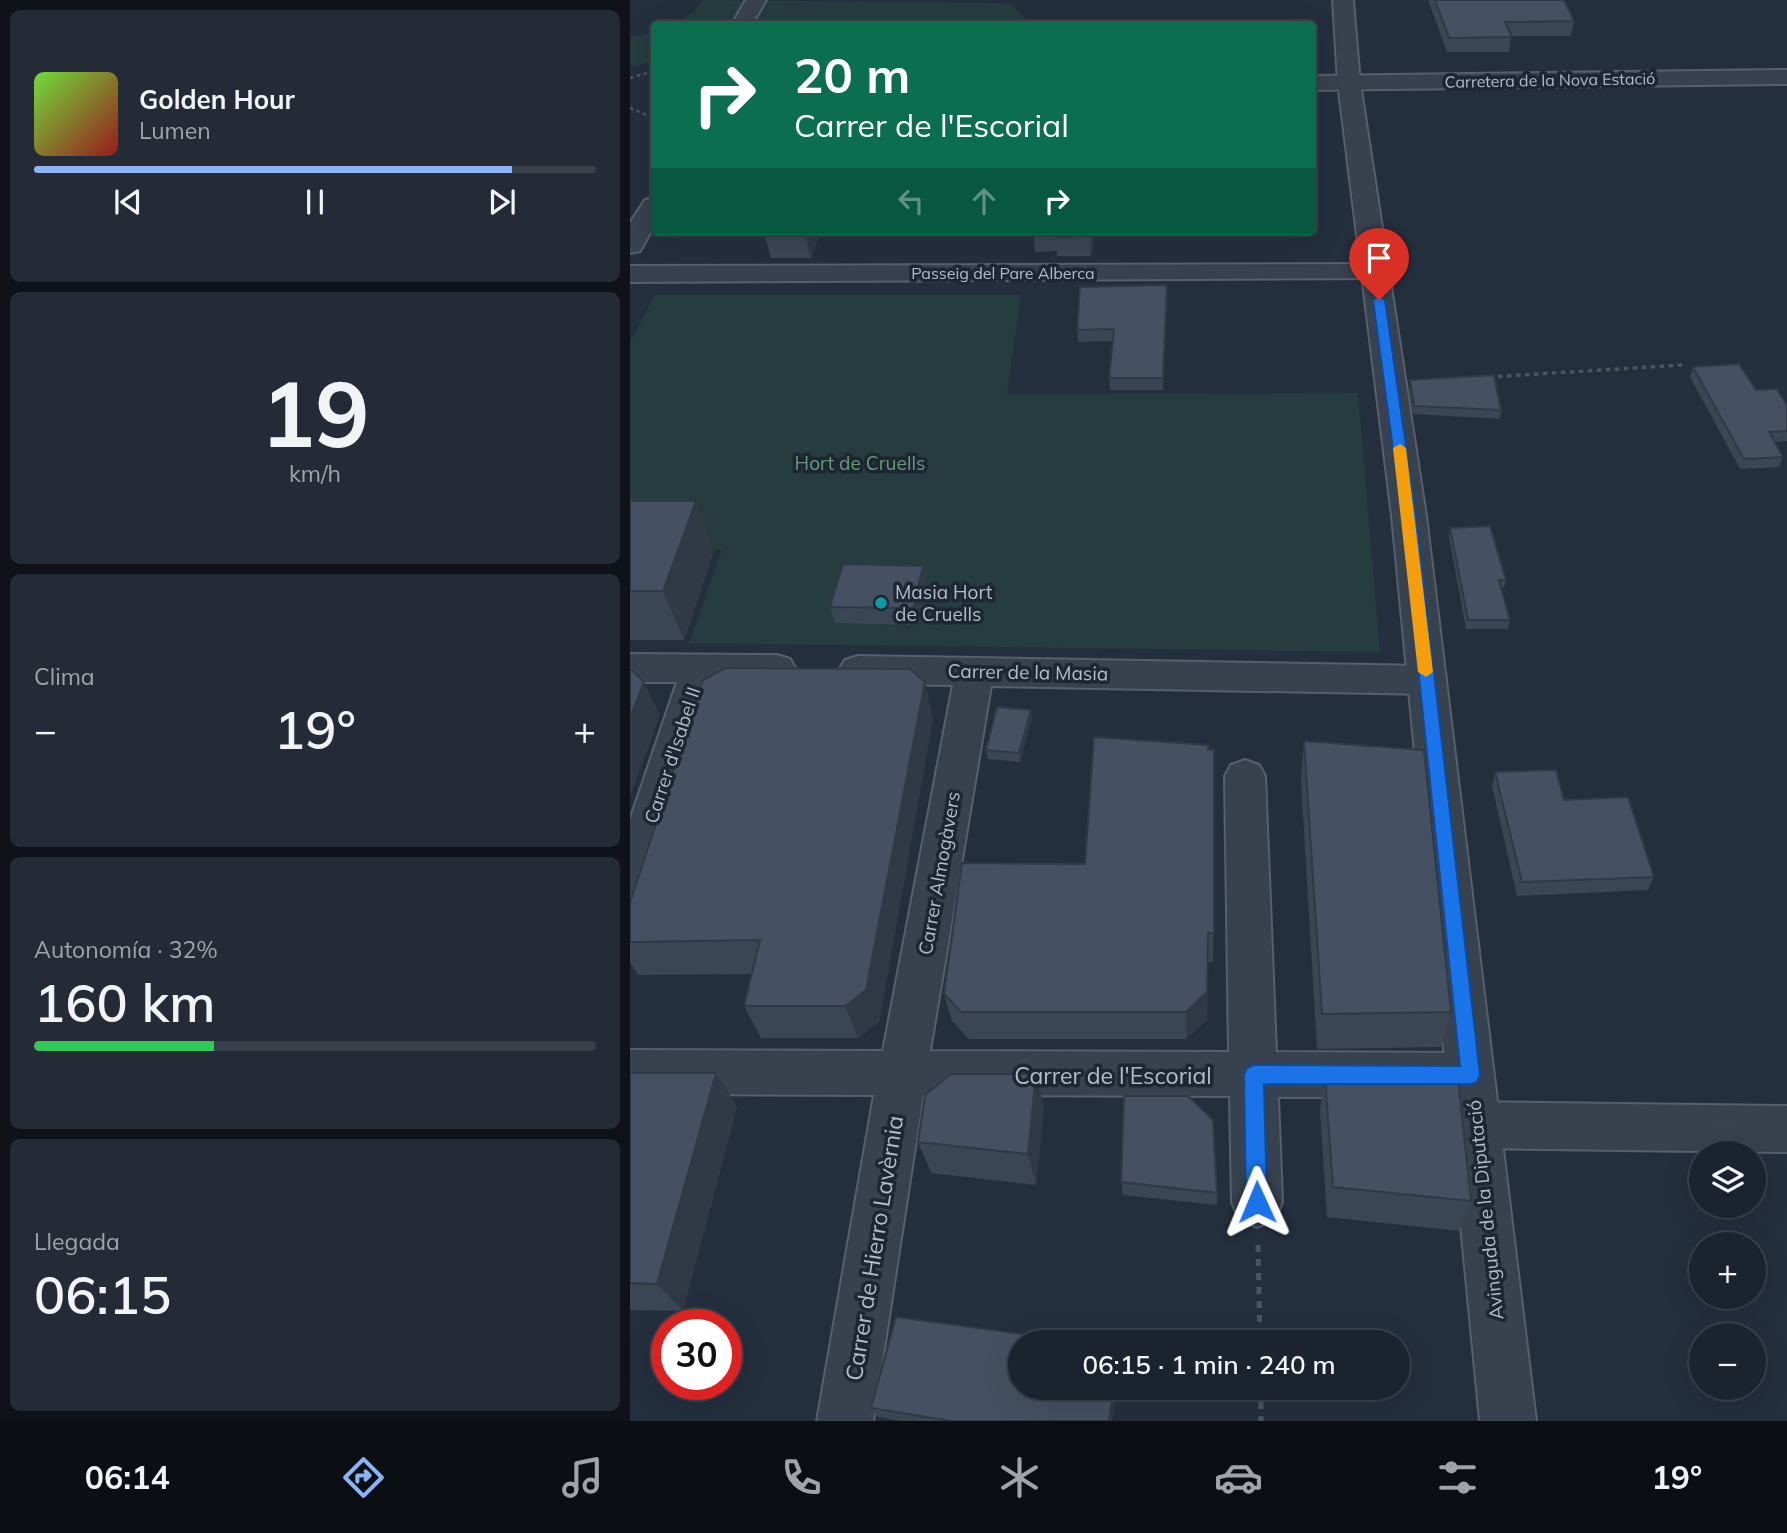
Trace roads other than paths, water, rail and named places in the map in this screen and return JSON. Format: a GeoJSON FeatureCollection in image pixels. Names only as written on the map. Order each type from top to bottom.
{"type":"FeatureCollection","features":[{"type":"Feature","properties":{"kind":"street"},"geometry":{"type":"LineString","coordinates":[[744,21],[756,0]]}},
{"type":"Feature","properties":{"kind":"street"},"geometry":{"type":"LineString","coordinates":[[767,21],[778,0]]}},
{"type":"Feature","properties":{"kind":"street","name":"Avinguda de la Diputació"},"geometry":{"type":"LineString","coordinates":[[1343,0],[1331,83],[1375,272],[1409,516],[1508,1421]]}},
{"type":"Feature","properties":{"kind":"street","name":"Carretera de la Nova Estació"},"geometry":{"type":"LineString","coordinates":[[1331,83],[1787,78]]}},
{"type":"Feature","properties":{"kind":"street"},"geometry":{"type":"LineString","coordinates":[[630,245],[651,210]]}},
{"type":"Feature","properties":{"kind":"street","name":"Passeig del Pare Alberca"},"geometry":{"type":"LineString","coordinates":[[630,274],[1375,272]]}},
{"type":"Feature","properties":{"kind":"street","name":"Carrer de la Masia"},"geometry":{"type":"LineString","coordinates":[[630,668],[975,671],[1427,680]]}},
{"type":"Feature","properties":{"kind":"street","name":"Carrer d'Isabel II"},"geometry":{"type":"LineString","coordinates":[[630,882],[701,668]]}},
{"type":"Feature","properties":{"kind":"street","name":"Carrer Almogàvers"},"geometry":{"type":"LineString","coordinates":[[902,1074],[975,671]]}},
{"type":"Feature","properties":{"kind":"street"},"geometry":{"type":"LineString","coordinates":[[1245,776],[1257,1202]]}},
{"type":"Feature","properties":{"kind":"street","name":"Carrer de l'Escorial"},"geometry":{"type":"LineString","coordinates":[[630,1072],[1471,1075]]}},
{"type":"Feature","properties":{"kind":"street","name":"Carrer de Hierro Lavèrnia"},"geometry":{"type":"LineString","coordinates":[[845,1421],[902,1074]]}},
{"type":"Feature","properties":{"kind":"street"},"geometry":{"type":"LineString","coordinates":[[1475,1125],[1787,1129]]}},
{"type":"Feature","properties":{"kind":"place","name":"Masia Hort de Cruells"},"geometry":{"type":"Point","coordinates":[881,603]}},
{"type":"Feature","properties":{"kind":"park label","name":"Hort de Cruells"},"geometry":{"type":"Point","coordinates":[860,463]}}]}
